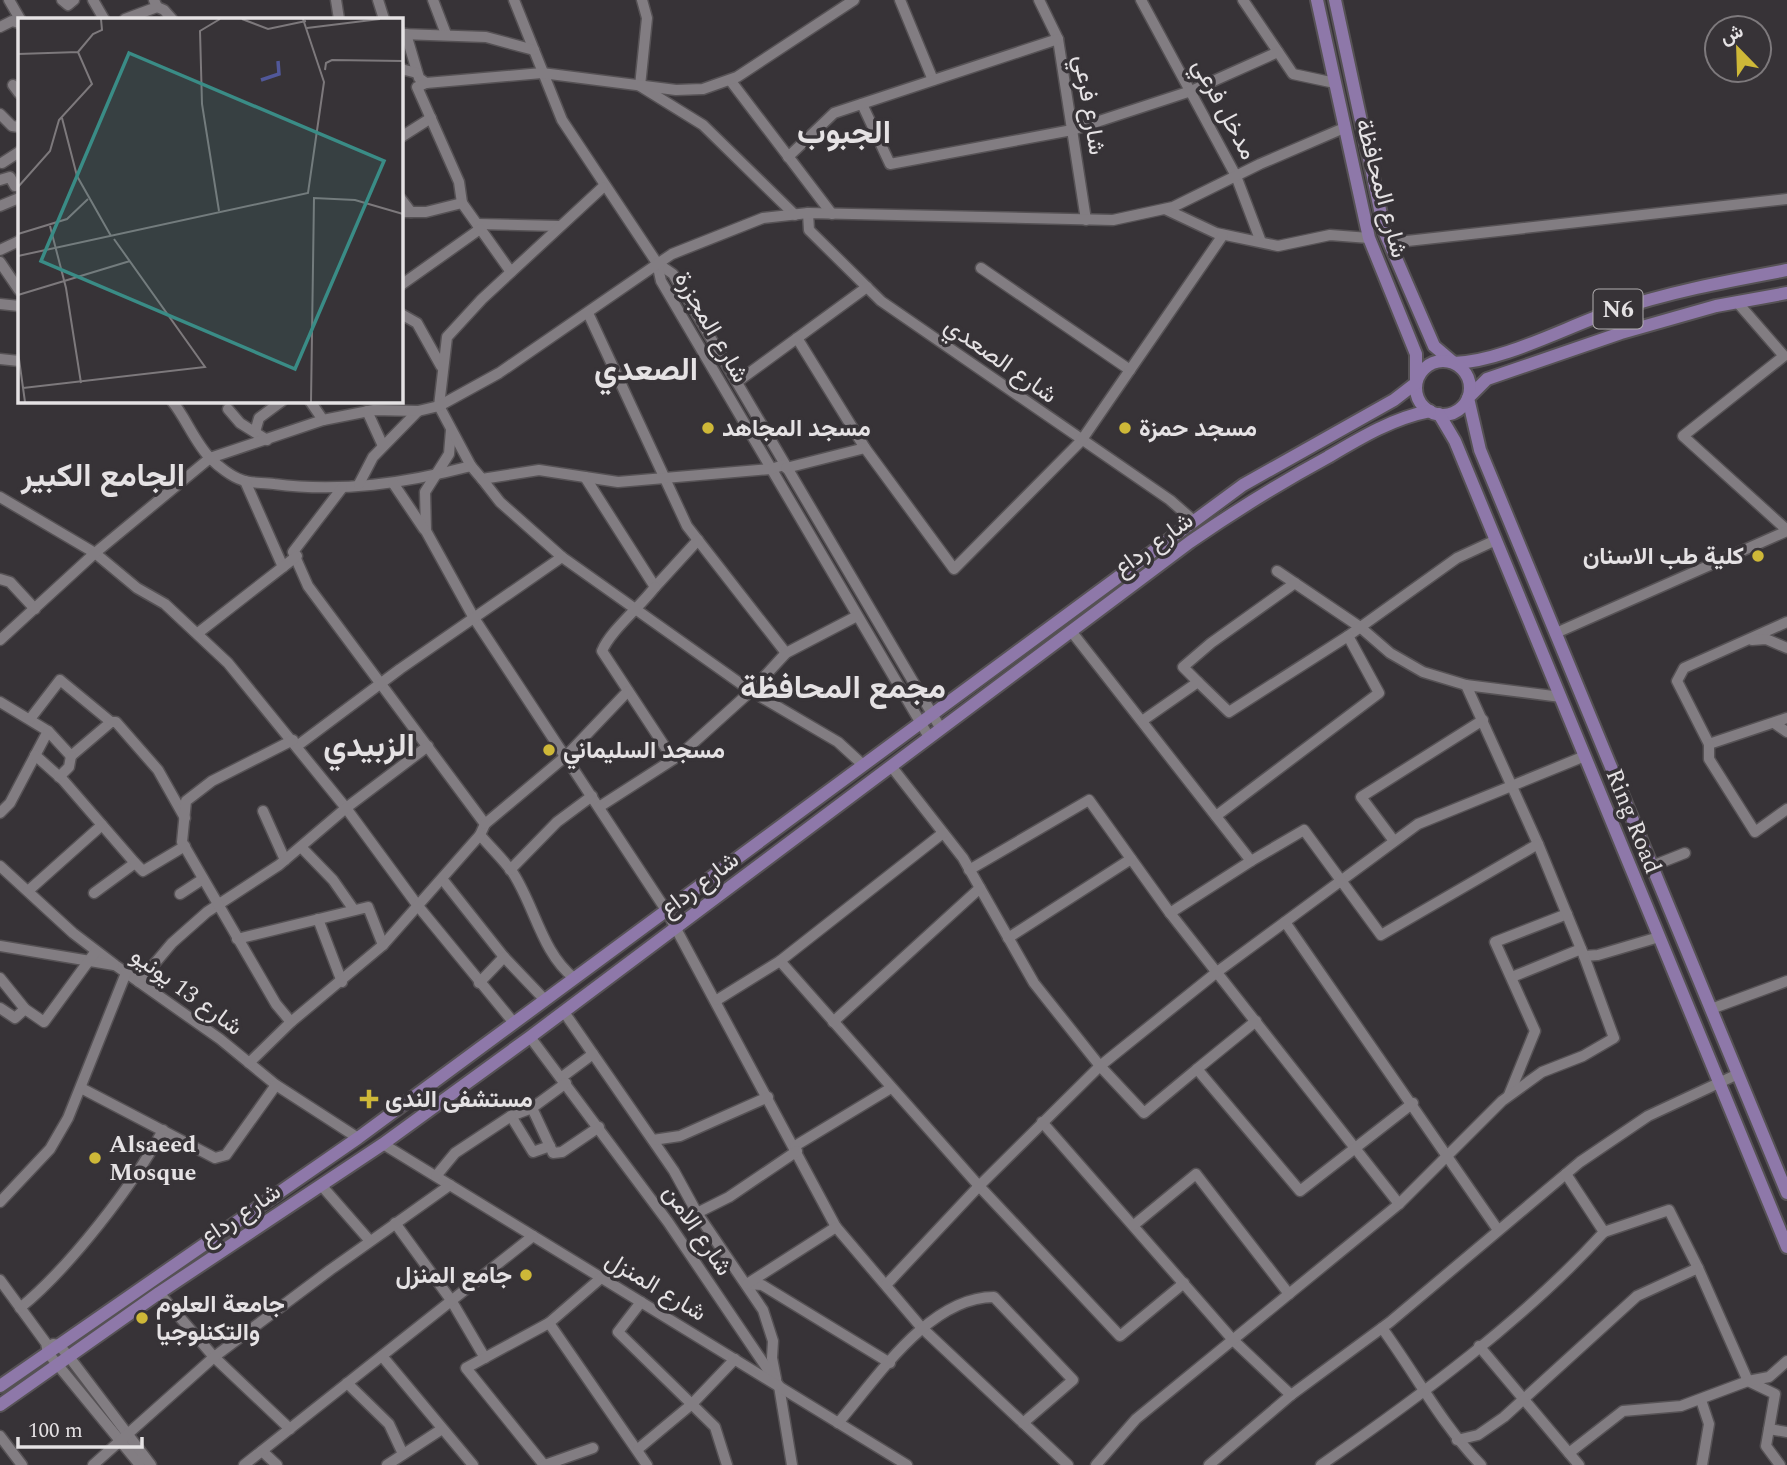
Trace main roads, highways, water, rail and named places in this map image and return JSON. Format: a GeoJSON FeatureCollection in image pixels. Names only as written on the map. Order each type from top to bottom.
{"type":"FeatureCollection","features":[{"type":"Feature","properties":{"kind":"main road","name":"شارع المحافظة"},"geometry":{"type":"LineString","coordinates":[[1317,0],[1368,238],[1416,354],[1416,383]]}},
{"type":"Feature","properties":{"kind":"main road","name":"شارع المحافظة"},"geometry":{"type":"LineString","coordinates":[[1335,0],[1371,173],[1389,243],[1434,346],[1454,363]]}},
{"type":"Feature","properties":{"kind":"main road"},"geometry":{"type":"LineString","coordinates":[[1355,177],[1371,173]]}},
{"type":"Feature","properties":{"kind":"main road","name":"N6"},"geometry":{"type":"LineString","coordinates":[[1454,363],[1480,361],[1614,311],[1710,284],[1787,270]]}},
{"type":"Feature","properties":{"kind":"main road","name":"N6"},"geometry":{"type":"LineString","coordinates":[[1468,398],[1487,379],[1621,332],[1737,302],[1787,293]]}},
{"type":"Feature","properties":{"kind":"main road"},"geometry":{"type":"LineString","coordinates":[[1561,330],[1570,350]]}},
{"type":"Feature","properties":{"kind":"main road"},"geometry":{"type":"LineString","coordinates":[[1438,361],[1454,363],[1466,374],[1470,390],[1468,398],[1456,411],[1435,413],[1419,400],[1416,383],[1419,375],[1430,364],[1438,361]]}},
{"type":"Feature","properties":{"kind":"main road","name":"شارع رداع"},"geometry":{"type":"LineString","coordinates":[[0,1386],[51,1347],[358,1138],[931,712],[1243,485],[1394,400],[1416,383]]}},
{"type":"Feature","properties":{"kind":"main road","name":"Ring Road"},"geometry":{"type":"LineString","coordinates":[[1468,398],[1480,450],[1787,1193]]}},
{"type":"Feature","properties":{"kind":"main road","name":"شارع رداع"},"geometry":{"type":"LineString","coordinates":[[0,1405],[159,1293],[383,1144],[564,1012],[1071,631],[1254,498],[1363,437],[1410,415],[1435,413]]}},
{"type":"Feature","properties":{"kind":"main road","name":"Ring Road"},"geometry":{"type":"LineString","coordinates":[[1435,413],[1455,441],[1787,1247]]}},
{"type":"Feature","properties":{"kind":"main road"},"geometry":{"type":"LineString","coordinates":[[1636,879],[1653,869]]}},
{"type":"Feature","properties":{"kind":"place","name":"مسجد المجاهد"},"geometry":{"type":"Point","coordinates":[708,428]}},
{"type":"Feature","properties":{"kind":"place","name":"مسجد حمزة"},"geometry":{"type":"Point","coordinates":[1125,428]}},
{"type":"Feature","properties":{"kind":"place","name":"كلية طب الاسنان"},"geometry":{"type":"Point","coordinates":[1758,556]}},
{"type":"Feature","properties":{"kind":"place","name":"مسجد السليماني"},"geometry":{"type":"Point","coordinates":[549,750]}},
{"type":"Feature","properties":{"kind":"place","name":"مستشفى الندى"},"geometry":{"type":"Point","coordinates":[369,1099]}},
{"type":"Feature","properties":{"kind":"place","name":"Alsaeed Mosque"},"geometry":{"type":"Point","coordinates":[95,1158]}},
{"type":"Feature","properties":{"kind":"place","name":"جامع المنزل"},"geometry":{"type":"Point","coordinates":[526,1275]}},
{"type":"Feature","properties":{"kind":"place","name":"جامعة العلوم والتكنلوجيا"},"geometry":{"type":"Point","coordinates":[142,1318]}},
{"type":"Feature","properties":{"kind":"district","name":"الجبوب"},"geometry":{"type":"Point","coordinates":[844,132]}},
{"type":"Feature","properties":{"kind":"district","name":"الصعدي"},"geometry":{"type":"Point","coordinates":[646,369]}},
{"type":"Feature","properties":{"kind":"district","name":"الجامع الكبير"},"geometry":{"type":"Point","coordinates":[103,475]}},
{"type":"Feature","properties":{"kind":"district","name":"مجمع المحافظة"},"geometry":{"type":"Point","coordinates":[843,687]}},
{"type":"Feature","properties":{"kind":"district","name":"الزبيدي"},"geometry":{"type":"Point","coordinates":[369,745]}}]}
